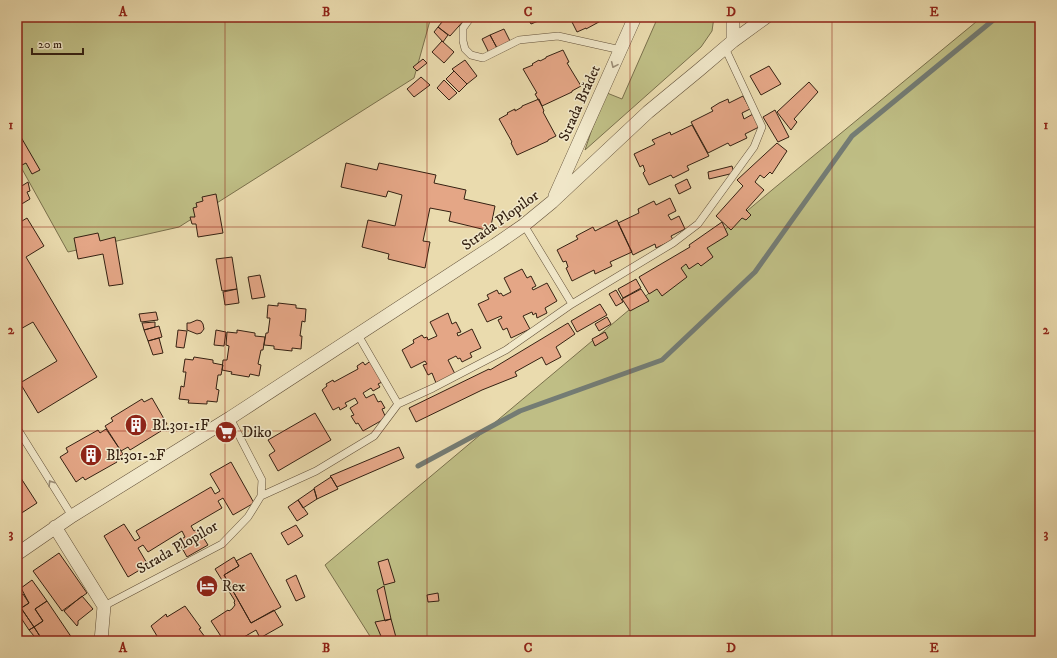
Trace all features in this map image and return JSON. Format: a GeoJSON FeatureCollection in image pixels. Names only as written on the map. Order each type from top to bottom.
{"type":"FeatureCollection","features":[{"type":"Feature","properties":{"kind":"street","name":"Strada Brădet"},"geometry":{"type":"LineString","coordinates":[[552,202],[635,17]]}},
{"type":"Feature","properties":{"kind":"street"},"geometry":{"type":"LineString","coordinates":[[729,44],[733,17]]}},
{"type":"Feature","properties":{"kind":"street","name":"Strada Plopilor"},"geometry":{"type":"LineString","coordinates":[[17,554],[55,527],[230,418],[524,225],[552,202],[648,112],[729,44],[766,17]]}},
{"type":"Feature","properties":{"kind":"street"},"geometry":{"type":"LineString","coordinates":[[55,527],[104,606],[101,641]]}},
{"type":"Feature","properties":{"kind":"lane"},"geometry":{"type":"LineString","coordinates":[[471,17],[464,28],[462,40],[465,49],[471,55],[483,58],[519,40],[558,36],[621,50]]}},
{"type":"Feature","properties":{"kind":"lane"},"geometry":{"type":"LineString","coordinates":[[230,418],[262,480],[261,496],[316,471],[374,436],[398,404],[433,388],[506,350],[572,304],[673,243],[698,224],[754,147],[762,127],[729,44]]}},
{"type":"Feature","properties":{"kind":"lane"},"geometry":{"type":"LineString","coordinates":[[524,225],[572,304]]}},
{"type":"Feature","properties":{"kind":"lane"},"geometry":{"type":"LineString","coordinates":[[358,335],[398,404]]}},
{"type":"Feature","properties":{"kind":"lane"},"geometry":{"type":"LineString","coordinates":[[17,428],[72,516]]}},
{"type":"Feature","properties":{"kind":"lane","name":"Strada Plopilor"},"geometry":{"type":"LineString","coordinates":[[104,606],[222,544],[248,517],[261,496]]}},
{"type":"Feature","properties":{"kind":"shaded area"},"geometry":{"type":"Polygon","coordinates":[[[17,17],[431,17],[414,78],[179,227],[68,252],[17,160],[17,17]]]}},
{"type":"Feature","properties":{"kind":"shaded area"},"geometry":{"type":"Polygon","coordinates":[[[658,17],[714,17],[712,31],[701,47],[585,150],[607,93],[622,99],[658,17]]]}},
{"type":"Feature","properties":{"kind":"shaded area"},"geometry":{"type":"Polygon","coordinates":[[[982,17],[1040,17],[1040,641],[373,641],[325,565],[772,190],[982,17]]]}},
{"type":"Feature","properties":{"kind":"building"},"geometry":{"type":"Polygon","coordinates":[[[446,17],[467,17],[450,36],[438,27],[446,17]]]}},
{"type":"Feature","properties":{"kind":"building"},"geometry":{"type":"Polygon","coordinates":[[[527,17],[548,17],[531,24],[527,17]]]}},
{"type":"Feature","properties":{"kind":"building"},"geometry":{"type":"Polygon","coordinates":[[[571,17],[608,17],[586,29],[577,32],[571,17]]]}},
{"type":"Feature","properties":{"kind":"building"},"geometry":{"type":"Polygon","coordinates":[[[438,27],[448,35],[443,42],[434,32],[438,27]]]}},
{"type":"Feature","properties":{"kind":"building"},"geometry":{"type":"Polygon","coordinates":[[[504,29],[510,41],[497,48],[490,35],[504,29]]]}},
{"type":"Feature","properties":{"kind":"building"},"geometry":{"type":"Polygon","coordinates":[[[490,35],[497,48],[489,53],[482,39],[490,35]]]}},
{"type":"Feature","properties":{"kind":"building"},"geometry":{"type":"Polygon","coordinates":[[[442,41],[454,52],[444,63],[432,52],[442,41]]]}},
{"type":"Feature","properties":{"kind":"building"},"geometry":{"type":"Polygon","coordinates":[[[563,50],[569,62],[567,63],[581,86],[572,92],[542,106],[535,94],[537,93],[523,69],[533,65],[532,64],[539,60],[540,61],[563,50]]]}},
{"type":"Feature","properties":{"kind":"building"},"geometry":{"type":"Polygon","coordinates":[[[423,59],[427,63],[417,71],[413,67],[423,59]]]}},
{"type":"Feature","properties":{"kind":"building"},"geometry":{"type":"Polygon","coordinates":[[[465,60],[477,76],[467,84],[452,69],[465,60]]]}},
{"type":"Feature","properties":{"kind":"building"},"geometry":{"type":"Polygon","coordinates":[[[769,66],[781,84],[761,95],[750,76],[769,66]]]}},
{"type":"Feature","properties":{"kind":"building"},"geometry":{"type":"Polygon","coordinates":[[[454,71],[467,84],[459,92],[446,79],[454,71]]]}},
{"type":"Feature","properties":{"kind":"building"},"geometry":{"type":"Polygon","coordinates":[[[421,77],[430,85],[414,97],[407,89],[421,77]]]}},
{"type":"Feature","properties":{"kind":"building"},"geometry":{"type":"Polygon","coordinates":[[[444,80],[457,93],[449,100],[437,88],[444,80]]]}},
{"type":"Feature","properties":{"kind":"building"},"geometry":{"type":"Polygon","coordinates":[[[809,82],[818,92],[794,119],[797,122],[791,130],[777,112],[809,82]]]}},
{"type":"Feature","properties":{"kind":"building"},"geometry":{"type":"Polygon","coordinates":[[[743,96],[750,109],[742,113],[744,119],[753,114],[759,127],[745,134],[747,138],[730,146],[728,143],[708,153],[691,122],[713,111],[711,108],[719,103],[728,99],[729,103],[743,96]]]}},
{"type":"Feature","properties":{"kind":"building"},"geometry":{"type":"Polygon","coordinates":[[[539,99],[544,111],[543,112],[556,136],[517,155],[511,143],[512,142],[499,119],[515,109],[515,111],[522,106],[539,99]]]}},
{"type":"Feature","properties":{"kind":"building"},"geometry":{"type":"Polygon","coordinates":[[[775,110],[789,137],[778,142],[763,117],[775,110]]]}},
{"type":"Feature","properties":{"kind":"building"},"geometry":{"type":"Polygon","coordinates":[[[692,125],[709,156],[687,166],[689,170],[673,178],[671,175],[649,185],[643,173],[645,171],[643,165],[640,167],[634,154],[655,144],[652,140],[670,132],[671,135],[692,125]]]}},
{"type":"Feature","properties":{"kind":"building"},"geometry":{"type":"Polygon","coordinates":[[[18,132],[40,170],[32,174],[26,163],[20,166],[17,161],[18,132]]]}},
{"type":"Feature","properties":{"kind":"building"},"geometry":{"type":"Polygon","coordinates":[[[777,143],[787,151],[772,174],[770,172],[764,178],[760,175],[755,182],[764,190],[746,210],[751,215],[746,220],[742,218],[731,230],[716,216],[743,186],[737,180],[777,143]]]}},
{"type":"Feature","properties":{"kind":"building"},"geometry":{"type":"Polygon","coordinates":[[[346,163],[377,170],[379,163],[436,175],[434,183],[466,190],[464,199],[495,206],[490,231],[449,221],[451,212],[430,208],[423,241],[430,242],[425,268],[388,259],[389,254],[362,247],[368,220],[395,226],[402,195],[388,191],[386,197],[341,187],[346,163]]]}},
{"type":"Feature","properties":{"kind":"building"},"geometry":{"type":"Polygon","coordinates":[[[732,166],[734,173],[709,179],[708,172],[732,166]]]}},
{"type":"Feature","properties":{"kind":"building"},"geometry":{"type":"Polygon","coordinates":[[[687,179],[691,188],[679,194],[675,185],[687,179]]]}},
{"type":"Feature","properties":{"kind":"building"},"geometry":{"type":"Polygon","coordinates":[[[28,182],[30,191],[27,192],[30,199],[20,205],[17,198],[17,189],[28,182]]]}},
{"type":"Feature","properties":{"kind":"building"},"geometry":{"type":"Polygon","coordinates":[[[216,194],[223,233],[198,237],[196,224],[192,224],[190,217],[195,217],[193,208],[197,207],[196,203],[203,201],[202,197],[216,194]]]}},
{"type":"Feature","properties":{"kind":"building"},"geometry":{"type":"Polygon","coordinates":[[[670,198],[676,211],[668,215],[671,220],[679,216],[685,229],[671,236],[673,240],[656,248],[655,244],[633,255],[618,223],[639,213],[638,209],[654,201],[656,205],[670,198]]]}},
{"type":"Feature","properties":{"kind":"building"},"geometry":{"type":"Polygon","coordinates":[[[27,218],[44,246],[26,257],[97,377],[38,413],[20,383],[57,361],[33,322],[17,331],[17,224],[27,218]]]}},
{"type":"Feature","properties":{"kind":"building"},"geometry":{"type":"Polygon","coordinates":[[[617,220],[632,252],[610,262],[612,266],[595,274],[594,270],[572,281],[566,268],[568,267],[566,261],[563,262],[557,250],[578,239],[576,236],[593,227],[595,231],[617,220]]]}},
{"type":"Feature","properties":{"kind":"building"},"geometry":{"type":"Polygon","coordinates":[[[722,222],[728,235],[707,248],[713,257],[701,266],[698,263],[689,269],[686,264],[681,268],[687,277],[662,296],[657,289],[649,294],[639,277],[690,247],[689,245],[722,222]]]}},
{"type":"Feature","properties":{"kind":"building"},"geometry":{"type":"Polygon","coordinates":[[[98,233],[100,241],[115,237],[123,284],[109,286],[103,254],[78,259],[74,238],[98,233]]]}},
{"type":"Feature","properties":{"kind":"building"},"geometry":{"type":"Polygon","coordinates":[[[232,257],[237,289],[222,291],[216,259],[232,257]]]}},
{"type":"Feature","properties":{"kind":"building"},"geometry":{"type":"Polygon","coordinates":[[[522,269],[527,278],[531,276],[536,286],[532,288],[533,290],[547,283],[557,301],[545,308],[547,313],[537,318],[536,313],[533,315],[532,312],[523,316],[530,329],[511,338],[507,328],[503,330],[498,320],[502,318],[501,316],[487,322],[478,304],[489,299],[487,295],[497,290],[499,294],[501,293],[503,296],[511,292],[504,278],[522,269]]]}},
{"type":"Feature","properties":{"kind":"building"},"geometry":{"type":"Polygon","coordinates":[[[260,275],[265,297],[252,299],[248,277],[260,275]]]}},
{"type":"Feature","properties":{"kind":"building"},"geometry":{"type":"Polygon","coordinates":[[[636,279],[641,288],[623,298],[618,289],[636,279]]]}},
{"type":"Feature","properties":{"kind":"building"},"geometry":{"type":"Polygon","coordinates":[[[237,289],[239,303],[225,305],[223,292],[237,289]]]}},
{"type":"Feature","properties":{"kind":"building"},"geometry":{"type":"Polygon","coordinates":[[[641,289],[649,301],[630,311],[622,299],[641,289]]]}},
{"type":"Feature","properties":{"kind":"building"},"geometry":{"type":"Polygon","coordinates":[[[616,290],[623,302],[616,306],[609,294],[616,290]]]}},
{"type":"Feature","properties":{"kind":"building"},"geometry":{"type":"Polygon","coordinates":[[[278,303],[296,305],[296,308],[306,309],[305,322],[302,321],[300,336],[302,336],[301,349],[292,348],[292,351],[274,349],[274,346],[264,345],[266,333],[268,333],[270,318],[267,318],[268,305],[278,306],[278,303]]]}},
{"type":"Feature","properties":{"kind":"building"},"geometry":{"type":"Polygon","coordinates":[[[600,304],[607,315],[577,332],[571,321],[600,304]]]}},
{"type":"Feature","properties":{"kind":"building"},"geometry":{"type":"Polygon","coordinates":[[[156,312],[158,320],[141,322],[139,314],[156,312]]]}},
{"type":"Feature","properties":{"kind":"building"},"geometry":{"type":"Polygon","coordinates":[[[448,313],[452,324],[456,322],[461,332],[457,333],[458,336],[472,329],[481,348],[470,353],[472,357],[462,362],[460,358],[458,359],[456,356],[448,360],[455,374],[436,383],[432,373],[428,375],[423,365],[427,364],[425,361],[411,368],[402,350],[414,343],[413,340],[422,335],[424,338],[427,337],[428,340],[437,336],[430,322],[448,313]]]}},
{"type":"Feature","properties":{"kind":"building"},"geometry":{"type":"Polygon","coordinates":[[[607,317],[611,324],[599,331],[595,324],[607,317]]]}},
{"type":"Feature","properties":{"kind":"building"},"geometry":{"type":"Polygon","coordinates":[[[197,320],[201,321],[203,324],[204,329],[201,333],[197,334],[187,330],[187,323],[197,320]]]}},
{"type":"Feature","properties":{"kind":"building"},"geometry":{"type":"Polygon","coordinates":[[[155,322],[155,327],[144,330],[142,323],[155,322]]]}},
{"type":"Feature","properties":{"kind":"building"},"geometry":{"type":"Polygon","coordinates":[[[568,323],[575,334],[556,347],[561,357],[546,365],[542,357],[515,372],[517,376],[482,390],[416,422],[409,408],[489,369],[490,370],[568,323]]]}},
{"type":"Feature","properties":{"kind":"building"},"geometry":{"type":"Polygon","coordinates":[[[159,326],[162,337],[148,341],[144,330],[159,326]]]}},
{"type":"Feature","properties":{"kind":"building"},"geometry":{"type":"Polygon","coordinates":[[[178,330],[187,331],[184,348],[176,347],[178,330]]]}},
{"type":"Feature","properties":{"kind":"building"},"geometry":{"type":"Polygon","coordinates":[[[216,330],[226,332],[224,346],[214,345],[216,330]]]}},
{"type":"Feature","properties":{"kind":"building"},"geometry":{"type":"Polygon","coordinates":[[[237,330],[255,333],[255,336],[265,337],[263,350],[261,350],[258,364],[261,365],[259,376],[250,374],[249,377],[231,374],[232,372],[222,370],[223,360],[227,360],[229,346],[226,345],[227,332],[237,333],[237,330]]]}},
{"type":"Feature","properties":{"kind":"building"},"geometry":{"type":"Polygon","coordinates":[[[605,332],[608,338],[595,346],[592,339],[605,332]]]}},
{"type":"Feature","properties":{"kind":"building"},"geometry":{"type":"Polygon","coordinates":[[[159,338],[163,353],[153,355],[148,341],[159,338]]]}},
{"type":"Feature","properties":{"kind":"building"},"geometry":{"type":"Polygon","coordinates":[[[194,357],[213,360],[213,363],[223,365],[221,375],[218,375],[216,389],[219,390],[217,402],[207,401],[207,404],[188,403],[189,400],[179,399],[181,386],[184,387],[186,372],[183,372],[185,359],[193,360],[194,357]]]}},
{"type":"Feature","properties":{"kind":"building"},"geometry":{"type":"Polygon","coordinates":[[[372,360],[384,381],[378,384],[380,387],[373,391],[371,388],[363,393],[366,398],[374,394],[378,402],[381,401],[385,408],[382,409],[386,418],[363,431],[351,416],[354,415],[350,408],[358,403],[355,398],[345,403],[347,406],[340,410],[339,407],[333,410],[322,390],[327,386],[326,384],[333,380],[334,382],[358,369],[357,366],[363,362],[365,365],[372,360]]]}},
{"type":"Feature","properties":{"kind":"building","name":"Bl.301-1F"},"geometry":{"type":"Polygon","coordinates":[[[152,398],[167,424],[159,428],[161,431],[130,450],[128,447],[121,451],[105,426],[113,421],[111,418],[142,399],[144,402],[152,398]]]}},
{"type":"Feature","properties":{"kind":"building"},"geometry":{"type":"Polygon","coordinates":[[[315,413],[331,440],[278,471],[269,455],[275,451],[268,440],[315,413]]]}},
{"type":"Feature","properties":{"kind":"building","name":"Bl.301-2F"},"geometry":{"type":"Polygon","coordinates":[[[106,429],[123,454],[115,459],[117,462],[85,480],[83,477],[76,482],[60,457],[68,452],[66,448],[98,430],[100,433],[106,429]]]}},
{"type":"Feature","properties":{"kind":"building"},"geometry":{"type":"Polygon","coordinates":[[[399,447],[404,458],[337,487],[330,476],[399,447]]]}},
{"type":"Feature","properties":{"kind":"building"},"geometry":{"type":"Polygon","coordinates":[[[231,462],[254,503],[233,515],[223,498],[218,501],[222,508],[191,526],[194,531],[198,529],[208,545],[187,557],[178,541],[185,537],[182,531],[148,552],[143,545],[138,548],[148,565],[128,577],[104,536],[124,524],[135,541],[140,538],[136,531],[211,487],[215,494],[220,491],[210,474],[231,462]]]}},
{"type":"Feature","properties":{"kind":"building"},"geometry":{"type":"Polygon","coordinates":[[[17,472],[37,503],[17,516],[17,472]]]}},
{"type":"Feature","properties":{"kind":"building"},"geometry":{"type":"Polygon","coordinates":[[[331,477],[338,489],[317,499],[314,488],[331,477]]]}},
{"type":"Feature","properties":{"kind":"building"},"geometry":{"type":"Polygon","coordinates":[[[314,489],[317,499],[303,508],[298,500],[314,489]]]}},
{"type":"Feature","properties":{"kind":"building"},"geometry":{"type":"Polygon","coordinates":[[[298,500],[308,514],[297,521],[288,507],[298,500]]]}},
{"type":"Feature","properties":{"kind":"building"},"geometry":{"type":"Polygon","coordinates":[[[296,525],[303,536],[288,545],[281,533],[296,525]]]}},
{"type":"Feature","properties":{"kind":"building"},"geometry":{"type":"Polygon","coordinates":[[[59,553],[87,593],[62,611],[33,571],[59,553]]]}},
{"type":"Feature","properties":{"kind":"building"},"geometry":{"type":"Polygon","coordinates":[[[251,553],[281,607],[251,623],[224,575],[239,566],[236,561],[251,553]]]}},
{"type":"Feature","properties":{"kind":"building"},"geometry":{"type":"Polygon","coordinates":[[[234,557],[239,566],[224,575],[251,623],[274,610],[283,625],[260,638],[256,630],[237,641],[224,641],[211,621],[232,609],[235,605],[235,601],[215,569],[234,557]]]}},
{"type":"Feature","properties":{"kind":"building"},"geometry":{"type":"Polygon","coordinates":[[[388,559],[395,582],[384,585],[378,562],[388,559]]]}},
{"type":"Feature","properties":{"kind":"building"},"geometry":{"type":"Polygon","coordinates":[[[296,575],[305,597],[296,601],[286,580],[296,575]]]}},
{"type":"Feature","properties":{"kind":"building"},"geometry":{"type":"Polygon","coordinates":[[[32,580],[47,601],[35,609],[43,621],[34,627],[21,608],[29,603],[21,588],[32,580]]]}},
{"type":"Feature","properties":{"kind":"building"},"geometry":{"type":"Polygon","coordinates":[[[384,586],[391,619],[385,621],[377,590],[384,586]]]}},
{"type":"Feature","properties":{"kind":"building"},"geometry":{"type":"Polygon","coordinates":[[[438,593],[439,601],[428,602],[427,595],[438,593]]]}},
{"type":"Feature","properties":{"kind":"building"},"geometry":{"type":"Polygon","coordinates":[[[23,594],[29,603],[17,611],[17,598],[23,594]]]}},
{"type":"Feature","properties":{"kind":"building"},"geometry":{"type":"Polygon","coordinates":[[[82,596],[93,609],[78,621],[77,626],[64,611],[82,596]]]}},
{"type":"Feature","properties":{"kind":"building"},"geometry":{"type":"Polygon","coordinates":[[[47,601],[74,641],[43,641],[34,627],[43,621],[35,609],[47,601]]]}},
{"type":"Feature","properties":{"kind":"building"},"geometry":{"type":"Polygon","coordinates":[[[185,606],[201,628],[199,629],[205,637],[199,641],[160,641],[151,626],[166,614],[167,617],[185,606]]]}},
{"type":"Feature","properties":{"kind":"building"},"geometry":{"type":"Polygon","coordinates":[[[21,608],[34,627],[29,630],[17,612],[21,608]]]}},
{"type":"Feature","properties":{"kind":"building"},"geometry":{"type":"Polygon","coordinates":[[[391,619],[397,641],[383,641],[375,622],[391,619]]]}},
{"type":"Feature","properties":{"kind":"building"},"geometry":{"type":"Polygon","coordinates":[[[34,627],[43,641],[27,641],[34,636],[29,630],[34,627]]]}},
{"type":"Feature","properties":{"kind":"building"},"geometry":{"type":"Polygon","coordinates":[[[17,628],[22,636],[17,640],[17,628]]]}},
{"type":"Feature","properties":{"kind":"waterway"},"geometry":{"type":"LineString","coordinates":[[418,466],[520,411],[662,360],[755,272],[852,136],[997,17]]}},
{"type":"Feature","properties":{"kind":"place","name":"Bl.301-1F"},"geometry":{"type":"Point","coordinates":[136,425]}},
{"type":"Feature","properties":{"kind":"place","name":"Diko"},"geometry":{"type":"Point","coordinates":[226,432]}},
{"type":"Feature","properties":{"kind":"place","name":"Bl.301-2F"},"geometry":{"type":"Point","coordinates":[91,455]}},
{"type":"Feature","properties":{"kind":"place","name":"Rex"},"geometry":{"type":"Point","coordinates":[207,586]}}]}
